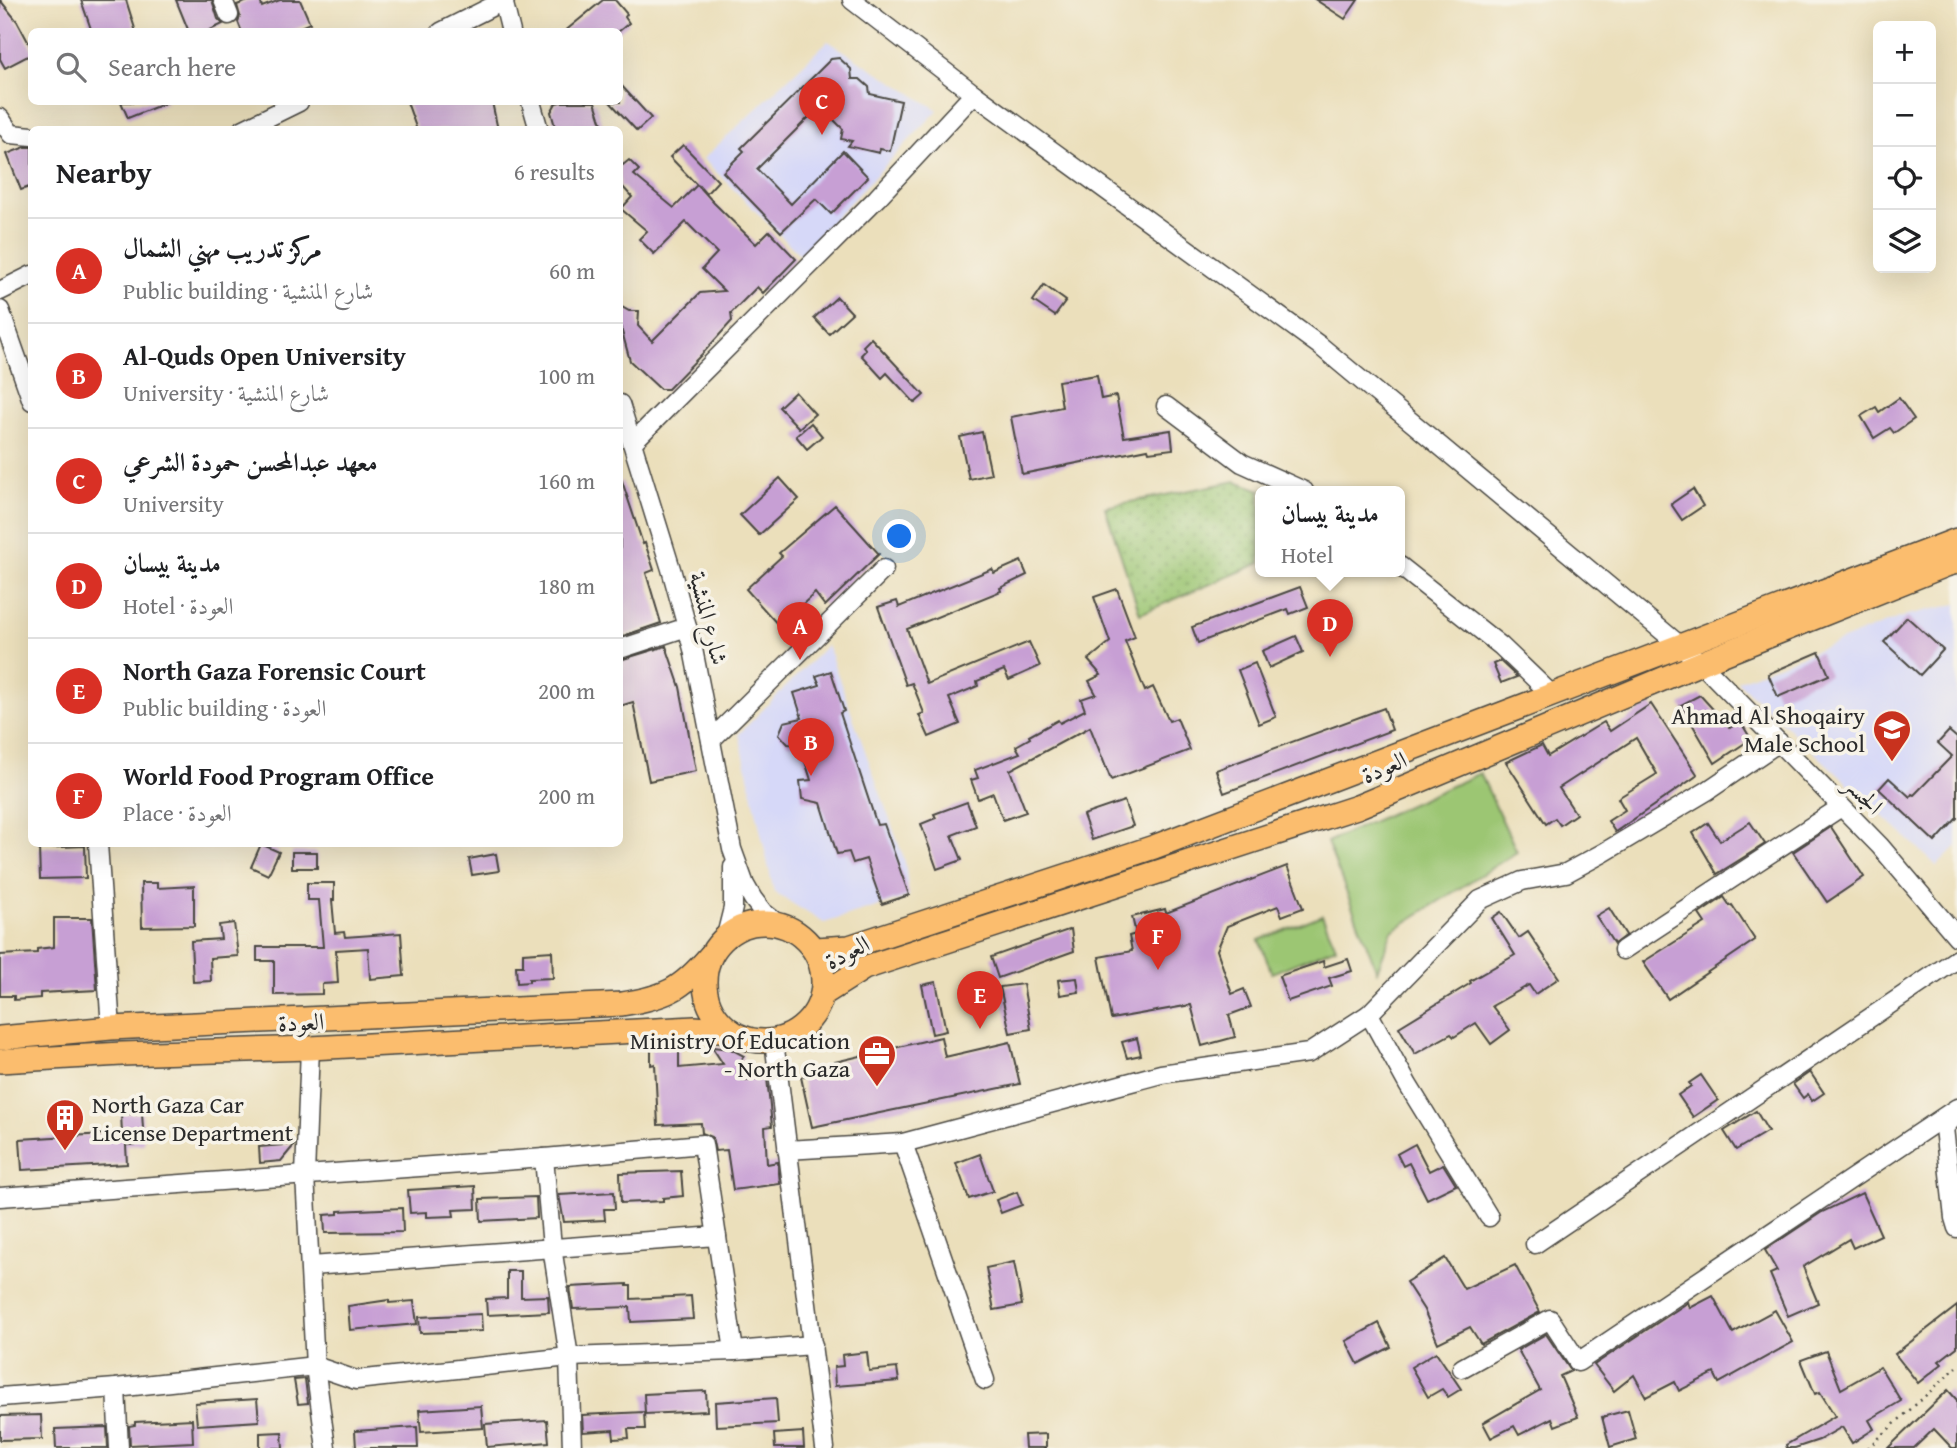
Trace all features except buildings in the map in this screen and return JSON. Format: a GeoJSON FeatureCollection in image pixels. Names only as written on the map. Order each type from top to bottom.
{"type":"FeatureCollection","features":[{"type":"Feature","properties":{"kind":"main road","name":"العودة"},"geometry":{"type":"LineString","coordinates":[[815,949],[849,947],[1154,847],[1957,540]]}},
{"type":"Feature","properties":{"kind":"main road","name":"العودة"},"geometry":{"type":"LineString","coordinates":[[823,994],[864,968],[1357,807],[1702,663],[1957,562]]}},
{"type":"Feature","properties":{"kind":"main road"},"geometry":{"type":"LineString","coordinates":[[777,923],[798,932],[815,949],[819,956],[823,994],[810,1021],[793,1034],[774,1041],[755,1041],[731,1031],[717,1017],[706,994],[706,968],[710,956],[726,936],[748,924],[777,923]]}},
{"type":"Feature","properties":{"kind":"main road","name":"العودة"},"geometry":{"type":"LineString","coordinates":[[0,1038],[111,1028],[622,1004],[651,999],[675,990],[691,978],[710,956]]}},
{"type":"Feature","properties":{"kind":"main road","name":"العودة"},"geometry":{"type":"LineString","coordinates":[[0,1061],[681,1029],[731,1031]]}},
{"type":"Feature","properties":{"kind":"street"},"geometry":{"type":"LineString","coordinates":[[449,28],[503,0],[510,28]]}},
{"type":"Feature","properties":{"kind":"street","name":"الجسر"},"geometry":{"type":"LineString","coordinates":[[852,0],[974,93],[1319,345],[1702,663],[1880,846],[1956,933]]}},
{"type":"Feature","properties":{"kind":"street"},"geometry":{"type":"LineString","coordinates":[[626,433],[877,198],[974,93]]}},
{"type":"Feature","properties":{"kind":"street"},"geometry":{"type":"LineString","coordinates":[[250,126],[293,105]]}},
{"type":"Feature","properties":{"kind":"street"},"geometry":{"type":"LineString","coordinates":[[532,105],[538,126]]}},
{"type":"Feature","properties":{"kind":"street"},"geometry":{"type":"LineString","coordinates":[[0,118],[11,134],[28,136]]}},
{"type":"Feature","properties":{"kind":"street"},"geometry":{"type":"LineString","coordinates":[[0,291],[28,277]]}},
{"type":"Feature","properties":{"kind":"street"},"geometry":{"type":"LineString","coordinates":[[0,310],[28,390]]}},
{"type":"Feature","properties":{"kind":"street"},"geometry":{"type":"LineString","coordinates":[[1166,406],[1242,463],[1293,486]]}},
{"type":"Feature","properties":{"kind":"street","name":"شارع المنشية"},"geometry":{"type":"LineString","coordinates":[[626,433],[687,627],[711,740],[732,849],[734,897],[726,936]]}},
{"type":"Feature","properties":{"kind":"street"},"geometry":{"type":"LineString","coordinates":[[711,740],[884,569]]}},
{"type":"Feature","properties":{"kind":"street"},"geometry":{"type":"LineString","coordinates":[[1405,570],[1501,646],[1553,696]]}},
{"type":"Feature","properties":{"kind":"street"},"geometry":{"type":"LineString","coordinates":[[623,648],[687,627]]}},
{"type":"Feature","properties":{"kind":"street"},"geometry":{"type":"LineString","coordinates":[[787,1150],[903,1143],[1161,1074],[1310,1053],[1369,1014],[1480,900],[1522,881],[1566,873],[1707,791],[1779,742]]}},
{"type":"Feature","properties":{"kind":"street"},"geometry":{"type":"LineString","coordinates":[[1623,950],[1841,807]]}},
{"type":"Feature","properties":{"kind":"street"},"geometry":{"type":"LineString","coordinates":[[98,847],[111,1028]]}},
{"type":"Feature","properties":{"kind":"street","name":"شارع المنشية"},"geometry":{"type":"LineString","coordinates":[[732,849],[753,899],[763,912],[777,923]]}},
{"type":"Feature","properties":{"kind":"street"},"geometry":{"type":"LineString","coordinates":[[1535,1244],[1957,959]]}},
{"type":"Feature","properties":{"kind":"street"},"geometry":{"type":"LineString","coordinates":[[1369,1014],[1408,1085],[1489,1217]]}},
{"type":"Feature","properties":{"kind":"street"},"geometry":{"type":"LineString","coordinates":[[774,1041],[825,1448]]}},
{"type":"Feature","properties":{"kind":"street"},"geometry":{"type":"LineString","coordinates":[[310,1048],[305,1175],[315,1366],[326,1448]]}},
{"type":"Feature","properties":{"kind":"street"},"geometry":{"type":"LineString","coordinates":[[1462,1368],[1549,1319],[1578,1362],[1957,1108]]}},
{"type":"Feature","properties":{"kind":"street"},"geometry":{"type":"LineString","coordinates":[[1957,1114],[1944,1128],[1957,1228]]}},
{"type":"Feature","properties":{"kind":"street"},"geometry":{"type":"LineString","coordinates":[[903,1143],[985,1380]]}},
{"type":"Feature","properties":{"kind":"street"},"geometry":{"type":"LineString","coordinates":[[0,1197],[702,1144],[734,1351]]}},
{"type":"Feature","properties":{"kind":"street"},"geometry":{"type":"LineString","coordinates":[[544,1158],[552,1247],[569,1357],[572,1448]]}},
{"type":"Feature","properties":{"kind":"street"},"geometry":{"type":"LineString","coordinates":[[311,1266],[717,1236]]}},
{"type":"Feature","properties":{"kind":"street"},"geometry":{"type":"LineString","coordinates":[[0,1397],[116,1388],[315,1366],[356,1380],[569,1357],[734,1351],[813,1345]]}},
{"type":"Feature","properties":{"kind":"street"},"geometry":{"type":"LineString","coordinates":[[116,1388],[119,1448]]}},
{"type":"Feature","properties":{"kind":"path"},"geometry":{"type":"LineString","coordinates":[[1957,186],[1957,195]]}},
{"type":"Feature","properties":{"kind":"path"},"geometry":{"type":"LineString","coordinates":[[1868,1448],[1957,1367]]}},
{"type":"Feature","properties":{"kind":"shaded area"},"geometry":{"type":"Polygon","coordinates":[[[828,41],[938,110],[800,255],[703,159],[828,41]]]}},
{"type":"Feature","properties":{"kind":"shaded area","name":"Ahmad Al Shoqairy Male School"},"geometry":{"type":"Polygon","coordinates":[[[1957,604],[1957,846],[1937,866],[1737,681],[1907,615],[1957,604]]]}},
{"type":"Feature","properties":{"kind":"shaded area"},"geometry":{"type":"Polygon","coordinates":[[[827,645],[905,862],[909,897],[824,923],[774,892],[739,734],[827,645]]]}},
{"type":"Feature","properties":{"kind":"green space"},"geometry":{"type":"Polygon","coordinates":[[[1236,481],[1255,488],[1255,565],[1140,614],[1105,507],[1236,481]]]}},
{"type":"Feature","properties":{"kind":"green space"},"geometry":{"type":"Polygon","coordinates":[[[1480,773],[1517,852],[1392,931],[1377,971],[1327,842],[1480,773]]]}},
{"type":"Feature","properties":{"kind":"green space"},"geometry":{"type":"Polygon","coordinates":[[[1322,915],[1336,947],[1272,973],[1259,940],[1322,915]]]}},
{"type":"Feature","properties":{"kind":"place","name":"معهد عبدالمحسن حمودة الشرعي"},"geometry":{"type":"Point","coordinates":[822,135]}},
{"type":"Feature","properties":{"kind":"place","name":"مدينة بيسان"},"geometry":{"type":"Point","coordinates":[1330,657]}},
{"type":"Feature","properties":{"kind":"place","name":"مركز تدريب مهني الشمال"},"geometry":{"type":"Point","coordinates":[800,660]}},
{"type":"Feature","properties":{"kind":"place","name":"Ahmad Al Shoqairy Male School"},"geometry":{"type":"Point","coordinates":[1892,763]}},
{"type":"Feature","properties":{"kind":"place","name":"Al-Quds Open University"},"geometry":{"type":"Point","coordinates":[811,776]}},
{"type":"Feature","properties":{"kind":"place","name":"World Food Program Office"},"geometry":{"type":"Point","coordinates":[1158,970]}},
{"type":"Feature","properties":{"kind":"place","name":"North Gaza Forensic Court"},"geometry":{"type":"Point","coordinates":[980,1029]}},
{"type":"Feature","properties":{"kind":"place","name":"Ministry Of Education - North Gaza"},"geometry":{"type":"Point","coordinates":[877,1088]}},
{"type":"Feature","properties":{"kind":"place","name":"North Gaza Car License Department"},"geometry":{"type":"Point","coordinates":[65,1152]}}]}
